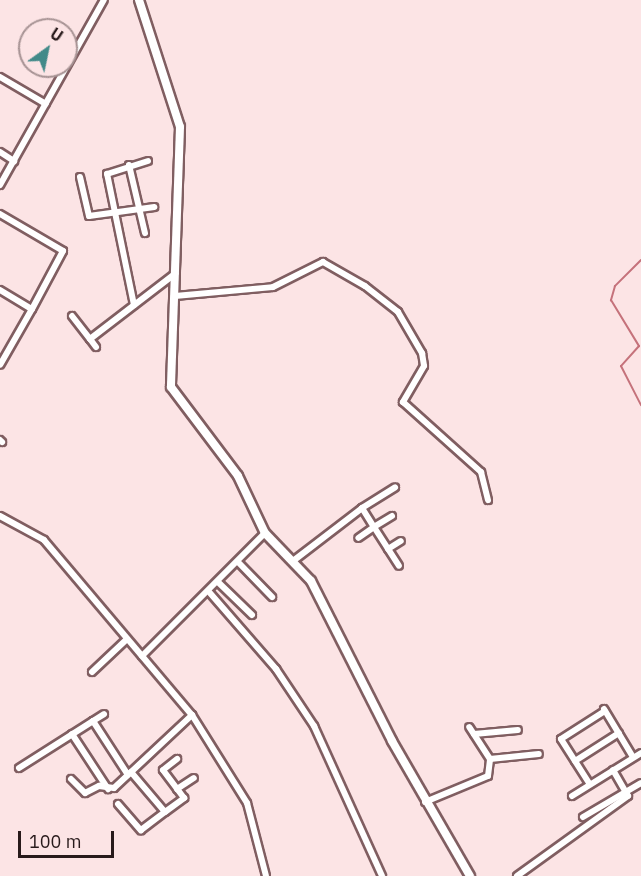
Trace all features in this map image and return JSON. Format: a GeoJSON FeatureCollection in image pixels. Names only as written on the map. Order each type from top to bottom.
{"type":"FeatureCollection","features":[{"type":"Feature","properties":{"kind":"street"},"geometry":{"type":"LineString","coordinates":[[0,185],[104,0]]}},
{"type":"Feature","properties":{"kind":"street"},"geometry":{"type":"LineString","coordinates":[[139,0],[180,128],[171,387],[238,476],[265,533],[293,561],[322,600],[425,802],[470,876]]}},
{"type":"Feature","properties":{"kind":"street"},"geometry":{"type":"LineString","coordinates":[[0,77],[46,104]]}},
{"type":"Feature","properties":{"kind":"street"},"geometry":{"type":"LineString","coordinates":[[0,152],[14,161]]}},
{"type":"Feature","properties":{"kind":"street"},"geometry":{"type":"LineString","coordinates":[[134,305],[107,174],[129,165],[148,161]]}},
{"type":"Feature","properties":{"kind":"street"},"geometry":{"type":"LineString","coordinates":[[129,165],[145,233]]}},
{"type":"Feature","properties":{"kind":"street"},"geometry":{"type":"LineString","coordinates":[[80,177],[87,215],[115,216],[154,207]]}},
{"type":"Feature","properties":{"kind":"street"},"geometry":{"type":"LineString","coordinates":[[0,214],[63,251],[0,365]]}},
{"type":"Feature","properties":{"kind":"street"},"geometry":{"type":"LineString","coordinates":[[175,296],[273,287],[323,262],[365,286],[398,312],[425,361],[403,402],[481,472],[488,500]]}},
{"type":"Feature","properties":{"kind":"street"},"geometry":{"type":"LineString","coordinates":[[90,339],[176,273]]}},
{"type":"Feature","properties":{"kind":"street"},"geometry":{"type":"LineString","coordinates":[[0,290],[32,309]]}},
{"type":"Feature","properties":{"kind":"street"},"geometry":{"type":"LineString","coordinates":[[72,316],[96,347]]}},
{"type":"Feature","properties":{"kind":"street"},"geometry":{"type":"LineString","coordinates":[[293,561],[362,508],[395,487]]}},
{"type":"Feature","properties":{"kind":"street"},"geometry":{"type":"LineString","coordinates":[[362,508],[399,566]]}},
{"type":"Feature","properties":{"kind":"street"},"geometry":{"type":"LineString","coordinates":[[0,516],[44,540],[192,716],[253,815],[266,876]]}},
{"type":"Feature","properties":{"kind":"street"},"geometry":{"type":"LineString","coordinates":[[358,538],[392,516]]}},
{"type":"Feature","properties":{"kind":"street"},"geometry":{"type":"LineString","coordinates":[[142,656],[210,593],[265,533]]}},
{"type":"Feature","properties":{"kind":"street"},"geometry":{"type":"LineString","coordinates":[[388,549],[401,541]]}},
{"type":"Feature","properties":{"kind":"street"},"geometry":{"type":"LineString","coordinates":[[238,562],[272,597]]}},
{"type":"Feature","properties":{"kind":"street"},"geometry":{"type":"LineString","coordinates":[[219,583],[252,615]]}},
{"type":"Feature","properties":{"kind":"street"},"geometry":{"type":"LineString","coordinates":[[210,593],[276,669],[314,726],[382,876]]}},
{"type":"Feature","properties":{"kind":"street"},"geometry":{"type":"LineString","coordinates":[[92,672],[126,640]]}},
{"type":"Feature","properties":{"kind":"street"},"geometry":{"type":"LineString","coordinates":[[589,783],[561,739],[604,710],[633,757]]}},
{"type":"Feature","properties":{"kind":"street"},"geometry":{"type":"LineString","coordinates":[[19,768],[104,714]]}},
{"type":"Feature","properties":{"kind":"street"},"geometry":{"type":"LineString","coordinates":[[109,789],[130,773],[192,716]]}},
{"type":"Feature","properties":{"kind":"street"},"geometry":{"type":"LineString","coordinates":[[93,721],[130,773],[165,812]]}},
{"type":"Feature","properties":{"kind":"street"},"geometry":{"type":"LineString","coordinates":[[425,802],[488,776],[490,759],[469,727]]}},
{"type":"Feature","properties":{"kind":"street"},"geometry":{"type":"LineString","coordinates":[[474,734],[518,730]]}},
{"type":"Feature","properties":{"kind":"street"},"geometry":{"type":"LineString","coordinates":[[72,734],[109,789]]}},
{"type":"Feature","properties":{"kind":"street"},"geometry":{"type":"LineString","coordinates":[[575,761],[619,734]]}},
{"type":"Feature","properties":{"kind":"street"},"geometry":{"type":"LineString","coordinates":[[572,796],[589,783],[641,753]]}},
{"type":"Feature","properties":{"kind":"street"},"geometry":{"type":"LineString","coordinates":[[490,759],[539,754]]}},
{"type":"Feature","properties":{"kind":"street"},"geometry":{"type":"LineString","coordinates":[[118,804],[141,830],[184,798],[163,770],[177,759]]}},
{"type":"Feature","properties":{"kind":"street"},"geometry":{"type":"LineString","coordinates":[[517,876],[628,796],[613,770]]}},
{"type":"Feature","properties":{"kind":"street"},"geometry":{"type":"LineString","coordinates":[[177,789],[194,777]]}},
{"type":"Feature","properties":{"kind":"street"},"geometry":{"type":"LineString","coordinates":[[71,778],[85,793],[99,786],[109,789]]}},
{"type":"Feature","properties":{"kind":"street"},"geometry":{"type":"LineString","coordinates":[[583,818],[641,783]]}},
{"type":"Feature","properties":{"kind":"waterway"},"geometry":{"type":"LineString","coordinates":[[641,260],[615,286],[611,300],[639,346],[621,366],[641,405]]}}]}
